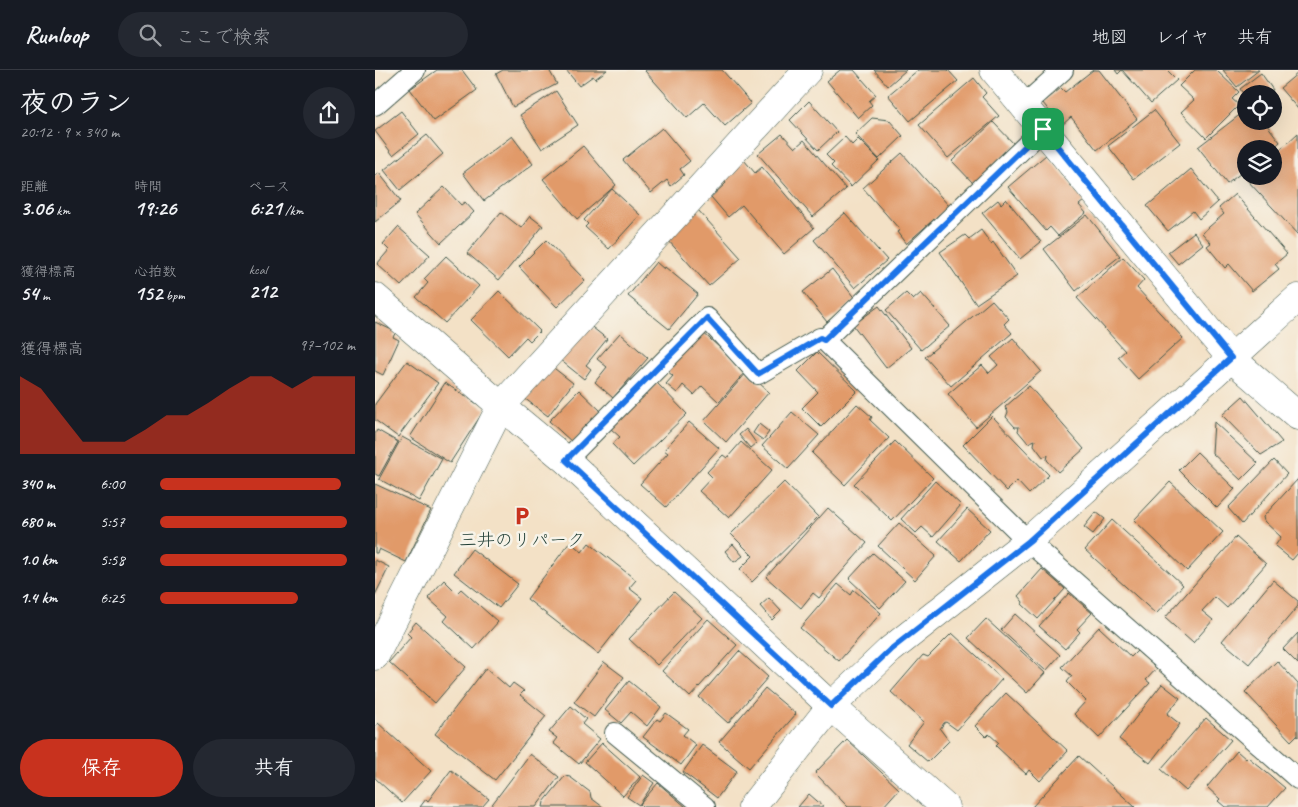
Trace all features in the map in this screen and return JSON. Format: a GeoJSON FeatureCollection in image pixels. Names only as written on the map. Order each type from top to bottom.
{"type":"FeatureCollection","features":[{"type":"Feature","properties":{"kind":"street"},"geometry":{"type":"LineString","coordinates":[[375,656],[501,406],[808,70]]}},
{"type":"Feature","properties":{"kind":"street"},"geometry":{"type":"LineString","coordinates":[[994,70],[1231,358],[1298,416]]}},
{"type":"Feature","properties":{"kind":"street"},"geometry":{"type":"LineString","coordinates":[[375,297],[566,460],[831,706],[945,807]]}},
{"type":"Feature","properties":{"kind":"street"},"geometry":{"type":"LineString","coordinates":[[752,807],[831,706],[890,650],[1029,541],[1298,298]]}},
{"type":"Feature","properties":{"kind":"lane"},"geometry":{"type":"LineString","coordinates":[[375,105],[415,70]]}},
{"type":"Feature","properties":{"kind":"lane"},"geometry":{"type":"LineString","coordinates":[[1023,106],[1063,70]]}},
{"type":"Feature","properties":{"kind":"lane"},"geometry":{"type":"LineString","coordinates":[[824,340],[1043,129]]}},
{"type":"Feature","properties":{"kind":"lane"},"geometry":{"type":"LineString","coordinates":[[566,460],[707,318],[758,374],[820,338],[1029,541],[1298,779]]}},
{"type":"Feature","properties":{"kind":"lane"},"geometry":{"type":"LineString","coordinates":[[615,733],[705,807]]}},
{"type":"Feature","properties":{"kind":"building"},"geometry":{"type":"Polygon","coordinates":[[[437,70],[462,70],[477,90],[434,121],[410,89],[437,70]]]}},
{"type":"Feature","properties":{"kind":"building"},"geometry":{"type":"Polygon","coordinates":[[[503,70],[549,70],[557,84],[513,107],[496,74],[503,70]]]}},
{"type":"Feature","properties":{"kind":"building"},"geometry":{"type":"Polygon","coordinates":[[[566,70],[607,70],[595,79],[593,76],[579,86],[566,70]]]}},
{"type":"Feature","properties":{"kind":"building"},"geometry":{"type":"Polygon","coordinates":[[[646,70],[722,70],[751,103],[725,126],[704,103],[687,118],[646,70]]]}},
{"type":"Feature","properties":{"kind":"building"},"geometry":{"type":"Polygon","coordinates":[[[840,70],[854,70],[876,95],[869,101],[872,105],[858,118],[827,81],[840,70]]]}},
{"type":"Feature","properties":{"kind":"building"},"geometry":{"type":"Polygon","coordinates":[[[874,70],[906,70],[888,86],[874,70]]]}},
{"type":"Feature","properties":{"kind":"building"},"geometry":{"type":"Polygon","coordinates":[[[918,70],[948,70],[958,81],[910,121],[888,95],[918,70]]]}},
{"type":"Feature","properties":{"kind":"building"},"geometry":{"type":"Polygon","coordinates":[[[1093,70],[1099,70],[1137,119],[1097,150],[1071,117],[1061,126],[1043,103],[1061,88],[1065,92],[1093,70]]]}},
{"type":"Feature","properties":{"kind":"building"},"geometry":{"type":"Polygon","coordinates":[[[1122,70],[1167,70],[1177,80],[1151,103],[1122,70]]]}},
{"type":"Feature","properties":{"kind":"building"},"geometry":{"type":"Polygon","coordinates":[[[1195,70],[1216,70],[1237,90],[1237,94],[1232,99],[1237,103],[1237,107],[1206,138],[1181,112],[1194,100],[1179,86],[1195,70]]]}},
{"type":"Feature","properties":{"kind":"building"},"geometry":{"type":"Polygon","coordinates":[[[1223,70],[1259,70],[1237,85],[1237,87],[1223,70]]]}},
{"type":"Feature","properties":{"kind":"building"},"geometry":{"type":"Polygon","coordinates":[[[1261,73],[1269,85],[1245,85],[1261,73]]]}},
{"type":"Feature","properties":{"kind":"building"},"geometry":{"type":"Polygon","coordinates":[[[1298,73],[1298,109],[1282,90],[1282,86],[1298,73]]]}},
{"type":"Feature","properties":{"kind":"building"},"geometry":{"type":"Polygon","coordinates":[[[974,78],[986,93],[982,97],[999,116],[948,158],[919,125],[974,78]]]}},
{"type":"Feature","properties":{"kind":"building"},"geometry":{"type":"Polygon","coordinates":[[[556,91],[578,125],[542,149],[520,115],[556,91]]]}},
{"type":"Feature","properties":{"kind":"building"},"geometry":{"type":"Polygon","coordinates":[[[809,101],[837,132],[818,150],[790,120],[809,101]]]}},
{"type":"Feature","properties":{"kind":"building"},"geometry":{"type":"Polygon","coordinates":[[[1154,110],[1180,143],[1134,179],[1108,146],[1154,110]]]}},
{"type":"Feature","properties":{"kind":"building"},"geometry":{"type":"Polygon","coordinates":[[[401,111],[419,134],[393,155],[375,131],[401,111]]]}},
{"type":"Feature","properties":{"kind":"building"},"geometry":{"type":"Polygon","coordinates":[[[1237,117],[1237,130],[1271,130],[1278,140],[1237,140],[1237,176],[1227,184],[1198,147],[1237,117]]]}},
{"type":"Feature","properties":{"kind":"building"},"geometry":{"type":"Polygon","coordinates":[[[872,118],[889,120],[903,136],[879,159],[855,134],[872,118]]]}},
{"type":"Feature","properties":{"kind":"building"},"geometry":{"type":"Polygon","coordinates":[[[993,122],[1015,145],[974,184],[952,161],[993,122]]]}},
{"type":"Feature","properties":{"kind":"building"},"geometry":{"type":"Polygon","coordinates":[[[662,128],[690,161],[680,169],[684,175],[671,186],[667,180],[651,193],[623,160],[662,128]]]}},
{"type":"Feature","properties":{"kind":"building"},"geometry":{"type":"Polygon","coordinates":[[[1298,133],[1298,235],[1252,185],[1282,185],[1282,148],[1298,133]]]}},
{"type":"Feature","properties":{"kind":"building"},"geometry":{"type":"Polygon","coordinates":[[[782,134],[795,148],[804,140],[846,189],[813,217],[758,154],[782,134]]]}},
{"type":"Feature","properties":{"kind":"building"},"geometry":{"type":"Polygon","coordinates":[[[427,135],[443,154],[400,190],[384,170],[427,135]]]}},
{"type":"Feature","properties":{"kind":"building"},"geometry":{"type":"Polygon","coordinates":[[[512,136],[533,164],[484,201],[463,173],[512,136]]]}},
{"type":"Feature","properties":{"kind":"building"},"geometry":{"type":"Polygon","coordinates":[[[845,137],[852,145],[858,139],[879,160],[851,187],[831,166],[834,163],[826,155],[845,137]]]}},
{"type":"Feature","properties":{"kind":"building"},"geometry":{"type":"Polygon","coordinates":[[[583,146],[616,185],[577,219],[543,179],[583,146]]]}},
{"type":"Feature","properties":{"kind":"building"},"geometry":{"type":"Polygon","coordinates":[[[902,153],[949,206],[906,244],[897,232],[900,230],[863,188],[902,153]]]}},
{"type":"Feature","properties":{"kind":"building"},"geometry":{"type":"Polygon","coordinates":[[[1046,155],[1084,201],[1079,205],[1086,213],[1058,236],[1050,227],[1046,231],[1008,187],[1046,155]]]}},
{"type":"Feature","properties":{"kind":"building"},"geometry":{"type":"Polygon","coordinates":[[[744,160],[755,173],[762,167],[814,228],[784,254],[742,205],[728,217],[711,197],[726,183],[722,178],[744,160]]]}},
{"type":"Feature","properties":{"kind":"building"},"geometry":{"type":"Polygon","coordinates":[[[1191,169],[1218,202],[1199,219],[1193,211],[1168,231],[1147,206],[1191,169]]]}},
{"type":"Feature","properties":{"kind":"building"},"geometry":{"type":"Polygon","coordinates":[[[379,173],[401,201],[375,222],[375,176],[379,173]]]}},
{"type":"Feature","properties":{"kind":"building"},"geometry":{"type":"Polygon","coordinates":[[[444,187],[461,205],[465,202],[474,212],[441,243],[415,214],[444,187]]]}},
{"type":"Feature","properties":{"kind":"building"},"geometry":{"type":"Polygon","coordinates":[[[612,189],[640,215],[609,249],[585,227],[588,224],[584,220],[612,189]]]}},
{"type":"Feature","properties":{"kind":"building"},"geometry":{"type":"Polygon","coordinates":[[[1235,194],[1287,254],[1275,264],[1279,269],[1252,291],[1229,264],[1225,268],[1207,246],[1211,243],[1202,233],[1224,214],[1219,208],[1235,194]]]}},
{"type":"Feature","properties":{"kind":"building"},"geometry":{"type":"Polygon","coordinates":[[[1006,199],[1041,242],[1020,259],[982,213],[998,200],[1001,204],[1006,199]]]}},
{"type":"Feature","properties":{"kind":"building"},"geometry":{"type":"Polygon","coordinates":[[[698,210],[741,258],[709,286],[667,239],[698,210]]]}},
{"type":"Feature","properties":{"kind":"building"},"geometry":{"type":"Polygon","coordinates":[[[501,212],[521,228],[530,216],[543,226],[499,280],[467,253],[501,212]]]}},
{"type":"Feature","properties":{"kind":"building"},"geometry":{"type":"Polygon","coordinates":[[[845,213],[887,260],[855,288],[814,240],[845,213]]]}},
{"type":"Feature","properties":{"kind":"building"},"geometry":{"type":"Polygon","coordinates":[[[1087,215],[1120,256],[1076,291],[1044,249],[1087,215]]]}},
{"type":"Feature","properties":{"kind":"building"},"geometry":{"type":"Polygon","coordinates":[[[398,227],[430,255],[401,286],[377,264],[389,250],[383,244],[398,227]]]}},
{"type":"Feature","properties":{"kind":"building"},"geometry":{"type":"Polygon","coordinates":[[[981,230],[991,244],[993,242],[1017,276],[976,304],[940,252],[965,235],[969,239],[981,230]]]}},
{"type":"Feature","properties":{"kind":"building"},"geometry":{"type":"Polygon","coordinates":[[[1194,232],[1203,244],[1178,264],[1168,252],[1194,232]]]}},
{"type":"Feature","properties":{"kind":"building"},"geometry":{"type":"Polygon","coordinates":[[[546,240],[585,280],[557,307],[519,267],[546,240]]]}},
{"type":"Feature","properties":{"kind":"building"},"geometry":{"type":"Polygon","coordinates":[[[446,256],[479,286],[445,323],[416,297],[428,283],[424,279],[446,256]]]}},
{"type":"Feature","properties":{"kind":"building"},"geometry":{"type":"Polygon","coordinates":[[[1123,257],[1144,280],[1137,288],[1183,338],[1138,379],[1118,357],[1125,351],[1077,298],[1123,257]]]}},
{"type":"Feature","properties":{"kind":"building"},"geometry":{"type":"Polygon","coordinates":[[[656,262],[698,294],[669,329],[628,296],[656,262]]]}},
{"type":"Feature","properties":{"kind":"building"},"geometry":{"type":"Polygon","coordinates":[[[832,269],[856,300],[827,322],[803,292],[832,269]]]}},
{"type":"Feature","properties":{"kind":"building"},"geometry":{"type":"Polygon","coordinates":[[[499,291],[540,331],[530,341],[526,337],[508,356],[471,320],[499,291]]]}},
{"type":"Feature","properties":{"kind":"building"},"geometry":{"type":"Polygon","coordinates":[[[906,293],[913,300],[921,293],[950,326],[921,350],[886,310],[906,293]]]}},
{"type":"Feature","properties":{"kind":"building"},"geometry":{"type":"Polygon","coordinates":[[[992,300],[1009,319],[1004,324],[1012,333],[951,386],[925,357],[992,300]]]}},
{"type":"Feature","properties":{"kind":"building"},"geometry":{"type":"Polygon","coordinates":[[[879,306],[911,348],[886,368],[853,325],[879,306]]]}},
{"type":"Feature","properties":{"kind":"building"},"geometry":{"type":"Polygon","coordinates":[[[375,322],[396,332],[393,337],[399,340],[383,375],[375,371],[375,322]]]}},
{"type":"Feature","properties":{"kind":"building"},"geometry":{"type":"Polygon","coordinates":[[[588,324],[607,339],[586,365],[591,369],[584,379],[559,359],[588,324]]]}},
{"type":"Feature","properties":{"kind":"building"},"geometry":{"type":"Polygon","coordinates":[[[701,331],[746,371],[719,402],[702,386],[694,395],[683,385],[677,393],[666,384],[673,376],[666,370],[701,331]]]}},
{"type":"Feature","properties":{"kind":"building"},"geometry":{"type":"Polygon","coordinates":[[[620,333],[648,358],[613,398],[595,382],[607,367],[597,359],[620,333]]]}},
{"type":"Feature","properties":{"kind":"building"},"geometry":{"type":"Polygon","coordinates":[[[1013,338],[1041,371],[976,427],[948,394],[982,365],[989,373],[998,365],[991,357],[1013,338]]]}},
{"type":"Feature","properties":{"kind":"building"},"geometry":{"type":"Polygon","coordinates":[[[817,352],[857,391],[821,427],[802,408],[818,392],[798,371],[817,352]]]}},
{"type":"Feature","properties":{"kind":"building"},"geometry":{"type":"Polygon","coordinates":[[[407,361],[438,383],[398,437],[375,420],[375,404],[407,361]]]}},
{"type":"Feature","properties":{"kind":"building"},"geometry":{"type":"Polygon","coordinates":[[[550,365],[573,383],[548,416],[524,398],[550,365]]]}},
{"type":"Feature","properties":{"kind":"building"},"geometry":{"type":"Polygon","coordinates":[[[747,372],[769,392],[726,442],[704,421],[747,372]]]}},
{"type":"Feature","properties":{"kind":"building"},"geometry":{"type":"Polygon","coordinates":[[[445,383],[485,409],[450,463],[410,437],[445,383]]]}},
{"type":"Feature","properties":{"kind":"building"},"geometry":{"type":"Polygon","coordinates":[[[657,383],[687,414],[633,466],[612,444],[620,437],[610,428],[657,383]]]}},
{"type":"Feature","properties":{"kind":"building"},"geometry":{"type":"Polygon","coordinates":[[[1029,386],[1084,449],[1058,472],[1047,460],[1048,455],[1043,457],[1034,445],[1035,440],[1028,443],[1018,431],[1019,427],[1015,427],[1006,417],[1008,412],[1005,407],[1029,386]]]}},
{"type":"Feature","properties":{"kind":"building"},"geometry":{"type":"Polygon","coordinates":[[[579,390],[602,412],[573,443],[549,421],[579,390]]]}},
{"type":"Feature","properties":{"kind":"building"},"geometry":{"type":"Polygon","coordinates":[[[1243,396],[1282,442],[1261,455],[1222,415],[1243,396]]]}},
{"type":"Feature","properties":{"kind":"building"},"geometry":{"type":"Polygon","coordinates":[[[857,404],[872,417],[870,420],[889,438],[845,485],[812,453],[857,404]]]}},
{"type":"Feature","properties":{"kind":"building"},"geometry":{"type":"Polygon","coordinates":[[[792,412],[819,435],[788,469],[762,446],[792,412]]]}},
{"type":"Feature","properties":{"kind":"building"},"geometry":{"type":"Polygon","coordinates":[[[992,416],[1049,475],[1029,494],[1017,481],[1007,491],[963,445],[992,416]]]}},
{"type":"Feature","properties":{"kind":"building"},"geometry":{"type":"Polygon","coordinates":[[[689,422],[719,448],[666,507],[640,484],[668,453],[664,450],[689,422]]]}},
{"type":"Feature","properties":{"kind":"building"},"geometry":{"type":"Polygon","coordinates":[[[1214,422],[1258,463],[1241,480],[1212,453],[1214,422]]]}},
{"type":"Feature","properties":{"kind":"building"},"geometry":{"type":"Polygon","coordinates":[[[759,424],[769,432],[763,440],[753,433],[759,424]]]}},
{"type":"Feature","properties":{"kind":"building"},"geometry":{"type":"Polygon","coordinates":[[[746,429],[756,443],[750,448],[739,435],[746,429]]]}},
{"type":"Feature","properties":{"kind":"building"},"geometry":{"type":"Polygon","coordinates":[[[377,430],[398,442],[379,476],[375,474],[375,434],[377,430]]]}},
{"type":"Feature","properties":{"kind":"building"},"geometry":{"type":"Polygon","coordinates":[[[402,437],[442,459],[419,501],[379,479],[402,437]]]}},
{"type":"Feature","properties":{"kind":"building"},"geometry":{"type":"Polygon","coordinates":[[[895,441],[933,478],[892,521],[854,484],[895,441]]]}},
{"type":"Feature","properties":{"kind":"building"},"geometry":{"type":"Polygon","coordinates":[[[741,442],[772,470],[729,518],[699,491],[712,477],[707,472],[723,455],[727,458],[741,442]]]}},
{"type":"Feature","properties":{"kind":"building"},"geometry":{"type":"Polygon","coordinates":[[[1197,452],[1235,489],[1217,508],[1179,470],[1197,452]]]}},
{"type":"Feature","properties":{"kind":"building"},"geometry":{"type":"Polygon","coordinates":[[[1274,460],[1287,474],[1242,524],[1228,508],[1274,460]]]}},
{"type":"Feature","properties":{"kind":"building"},"geometry":{"type":"Polygon","coordinates":[[[1298,479],[1298,553],[1292,560],[1275,546],[1281,537],[1264,521],[1263,517],[1298,479]]]}},
{"type":"Feature","properties":{"kind":"building"},"geometry":{"type":"Polygon","coordinates":[[[935,481],[961,505],[933,537],[922,527],[916,533],[901,519],[935,481]]]}},
{"type":"Feature","properties":{"kind":"building"},"geometry":{"type":"Polygon","coordinates":[[[784,482],[818,517],[752,582],[740,569],[753,556],[731,534],[784,482]]]}},
{"type":"Feature","properties":{"kind":"building"},"geometry":{"type":"Polygon","coordinates":[[[1170,482],[1223,532],[1187,571],[1134,520],[1170,482]]]}},
{"type":"Feature","properties":{"kind":"building"},"geometry":{"type":"Polygon","coordinates":[[[375,484],[431,510],[406,562],[379,549],[375,553],[375,484]]]}},
{"type":"Feature","properties":{"kind":"building"},"geometry":{"type":"Polygon","coordinates":[[[828,508],[867,543],[819,598],[813,593],[801,608],[766,577],[828,508]]]}},
{"type":"Feature","properties":{"kind":"building"},"geometry":{"type":"Polygon","coordinates":[[[967,509],[990,530],[961,561],[938,541],[967,509]]]}},
{"type":"Feature","properties":{"kind":"building"},"geometry":{"type":"Polygon","coordinates":[[[1096,512],[1105,519],[1093,534],[1084,527],[1096,512]]]}},
{"type":"Feature","properties":{"kind":"building"},"geometry":{"type":"Polygon","coordinates":[[[1112,520],[1183,585],[1156,614],[1085,550],[1112,520]]]}},
{"type":"Feature","properties":{"kind":"building"},"geometry":{"type":"Polygon","coordinates":[[[899,523],[936,556],[915,580],[878,546],[899,523]]]}},
{"type":"Feature","properties":{"kind":"building"},"geometry":{"type":"Polygon","coordinates":[[[1236,537],[1266,564],[1227,608],[1215,597],[1202,611],[1213,620],[1193,643],[1165,618],[1236,537]]]}},
{"type":"Feature","properties":{"kind":"building"},"geometry":{"type":"Polygon","coordinates":[[[570,542],[582,552],[589,543],[636,580],[629,588],[642,598],[598,654],[527,599],[570,542]]]}},
{"type":"Feature","properties":{"kind":"building"},"geometry":{"type":"Polygon","coordinates":[[[733,544],[743,556],[734,562],[725,551],[733,544]]]}},
{"type":"Feature","properties":{"kind":"building"},"geometry":{"type":"Polygon","coordinates":[[[472,549],[518,584],[499,608],[454,573],[472,549]]]}},
{"type":"Feature","properties":{"kind":"building"},"geometry":{"type":"Polygon","coordinates":[[[873,553],[905,581],[880,608],[849,579],[873,553]]]}},
{"type":"Feature","properties":{"kind":"building"},"geometry":{"type":"Polygon","coordinates":[[[375,560],[389,567],[375,595],[375,560]]]}},
{"type":"Feature","properties":{"kind":"building"},"geometry":{"type":"Polygon","coordinates":[[[1042,569],[1065,589],[1038,619],[1022,604],[1023,602],[1018,596],[1042,569]]]}},
{"type":"Feature","properties":{"kind":"building"},"geometry":{"type":"Polygon","coordinates":[[[444,580],[457,593],[461,589],[498,622],[474,649],[444,621],[448,616],[428,598],[444,580]]]}},
{"type":"Feature","properties":{"kind":"building"},"geometry":{"type":"Polygon","coordinates":[[[1273,580],[1298,601],[1298,606],[1249,664],[1222,641],[1273,580]]]}},
{"type":"Feature","properties":{"kind":"building"},"geometry":{"type":"Polygon","coordinates":[[[838,584],[851,595],[854,590],[881,613],[839,661],[800,628],[838,584]]]}},
{"type":"Feature","properties":{"kind":"building"},"geometry":{"type":"Polygon","coordinates":[[[674,592],[702,618],[657,665],[629,639],[674,592]]]}},
{"type":"Feature","properties":{"kind":"building"},"geometry":{"type":"Polygon","coordinates":[[[1069,593],[1092,613],[1077,629],[1080,632],[1065,649],[1039,626],[1069,593]]]}},
{"type":"Feature","properties":{"kind":"building"},"geometry":{"type":"Polygon","coordinates":[[[769,598],[781,611],[772,620],[760,606],[769,598]]]}},
{"type":"Feature","properties":{"kind":"building"},"geometry":{"type":"Polygon","coordinates":[[[1015,614],[1060,655],[1046,671],[1001,630],[1015,614]]]}},
{"type":"Feature","properties":{"kind":"building"},"geometry":{"type":"Polygon","coordinates":[[[708,619],[737,645],[690,697],[662,671],[708,619]]]}},
{"type":"Feature","properties":{"kind":"building"},"geometry":{"type":"Polygon","coordinates":[[[986,619],[1045,673],[1027,693],[968,638],[986,619]]]}},
{"type":"Feature","properties":{"kind":"building"},"geometry":{"type":"Polygon","coordinates":[[[416,622],[466,667],[435,703],[389,662],[411,637],[407,633],[416,622]]]}},
{"type":"Feature","properties":{"kind":"building"},"geometry":{"type":"Polygon","coordinates":[[[1099,627],[1131,657],[1137,651],[1157,668],[1146,680],[1150,683],[1099,738],[1074,714],[1086,701],[1067,682],[1072,676],[1062,667],[1099,627]]]}},
{"type":"Feature","properties":{"kind":"building"},"geometry":{"type":"Polygon","coordinates":[[[952,633],[1002,679],[957,730],[946,722],[944,723],[940,729],[949,741],[928,762],[907,744],[924,722],[891,692],[923,655],[928,657],[952,633]]]}},
{"type":"Feature","properties":{"kind":"building"},"geometry":{"type":"Polygon","coordinates":[[[1298,633],[1298,664],[1283,649],[1298,633]]]}},
{"type":"Feature","properties":{"kind":"building"},"geometry":{"type":"Polygon","coordinates":[[[739,651],[768,677],[728,723],[699,697],[739,651]]]}},
{"type":"Feature","properties":{"kind":"building"},"geometry":{"type":"Polygon","coordinates":[[[1277,661],[1298,684],[1298,737],[1297,735],[1291,741],[1245,692],[1277,661]]]}},
{"type":"Feature","properties":{"kind":"building"},"geometry":{"type":"Polygon","coordinates":[[[604,662],[624,677],[594,717],[574,702],[604,662]]]}},
{"type":"Feature","properties":{"kind":"building"},"geometry":{"type":"Polygon","coordinates":[[[486,668],[509,688],[513,683],[524,691],[520,695],[546,716],[495,780],[435,734],[486,668]]]}},
{"type":"Feature","properties":{"kind":"building"},"geometry":{"type":"Polygon","coordinates":[[[629,681],[661,707],[647,726],[631,712],[621,723],[605,710],[629,681]]]}},
{"type":"Feature","properties":{"kind":"building"},"geometry":{"type":"Polygon","coordinates":[[[1162,684],[1180,698],[1167,714],[1180,724],[1150,763],[1119,739],[1162,684]]]}},
{"type":"Feature","properties":{"kind":"building"},"geometry":{"type":"Polygon","coordinates":[[[765,688],[796,714],[749,768],[719,742],[765,688]]]}},
{"type":"Feature","properties":{"kind":"building"},"geometry":{"type":"Polygon","coordinates":[[[1006,693],[1068,751],[1040,781],[1029,770],[1026,774],[996,746],[999,743],[989,734],[986,737],[975,726],[1006,693]]]}},
{"type":"Feature","properties":{"kind":"building"},"geometry":{"type":"Polygon","coordinates":[[[571,706],[586,719],[582,724],[600,739],[579,764],[553,743],[557,738],[549,732],[571,706]]]}},
{"type":"Feature","properties":{"kind":"building"},"geometry":{"type":"Polygon","coordinates":[[[666,713],[688,729],[683,735],[696,745],[681,765],[643,737],[657,719],[660,721],[666,713]]]}},
{"type":"Feature","properties":{"kind":"building"},"geometry":{"type":"Polygon","coordinates":[[[1206,718],[1231,740],[1186,791],[1161,769],[1206,718]]]}},
{"type":"Feature","properties":{"kind":"building"},"geometry":{"type":"Polygon","coordinates":[[[378,723],[431,771],[402,803],[375,778],[375,727],[378,723]]]}},
{"type":"Feature","properties":{"kind":"building"},"geometry":{"type":"Polygon","coordinates":[[[847,740],[899,789],[883,807],[848,807],[815,773],[847,740]]]}},
{"type":"Feature","properties":{"kind":"building"},"geometry":{"type":"Polygon","coordinates":[[[602,743],[640,777],[623,796],[585,762],[602,743]]]}},
{"type":"Feature","properties":{"kind":"building"},"geometry":{"type":"Polygon","coordinates":[[[702,745],[737,771],[717,798],[683,772],[702,745]]]}},
{"type":"Feature","properties":{"kind":"building"},"geometry":{"type":"Polygon","coordinates":[[[1237,751],[1246,759],[1248,757],[1285,788],[1268,807],[1225,807],[1218,801],[1220,799],[1207,787],[1237,751]]]}},
{"type":"Feature","properties":{"kind":"building"},"geometry":{"type":"Polygon","coordinates":[[[530,754],[559,777],[536,807],[490,807],[530,754]]]}},
{"type":"Feature","properties":{"kind":"building"},"geometry":{"type":"Polygon","coordinates":[[[1079,756],[1135,807],[1032,807],[1079,756]]]}},
{"type":"Feature","properties":{"kind":"building"},"geometry":{"type":"Polygon","coordinates":[[[451,770],[489,799],[482,807],[420,807],[426,799],[428,801],[451,770]]]}},
{"type":"Feature","properties":{"kind":"building"},"geometry":{"type":"Polygon","coordinates":[[[643,775],[654,783],[639,805],[627,797],[643,775]]]}},
{"type":"Feature","properties":{"kind":"building"},"geometry":{"type":"Polygon","coordinates":[[[565,776],[570,777],[590,792],[591,798],[603,807],[543,807],[544,802],[565,776]]]}},
{"type":"Feature","properties":{"kind":"building"},"geometry":{"type":"Polygon","coordinates":[[[658,783],[686,807],[643,807],[640,804],[658,783]]]}},
{"type":"Feature","properties":{"kind":"building"},"geometry":{"type":"Polygon","coordinates":[[[809,794],[824,807],[798,807],[809,794]]]}},
{"type":"Feature","properties":{"kind":"place","name":"三井のリパーク"},"geometry":{"type":"Point","coordinates":[522,516]}},
{"type":"Feature","properties":{"kind":"route"},"geometry":{"type":"LineString","coordinates":[[1043,129],[1231,358],[1029,541],[890,650],[831,706],[566,460],[707,318],[758,374],[820,338],[824,340],[1043,129]]}}]}
